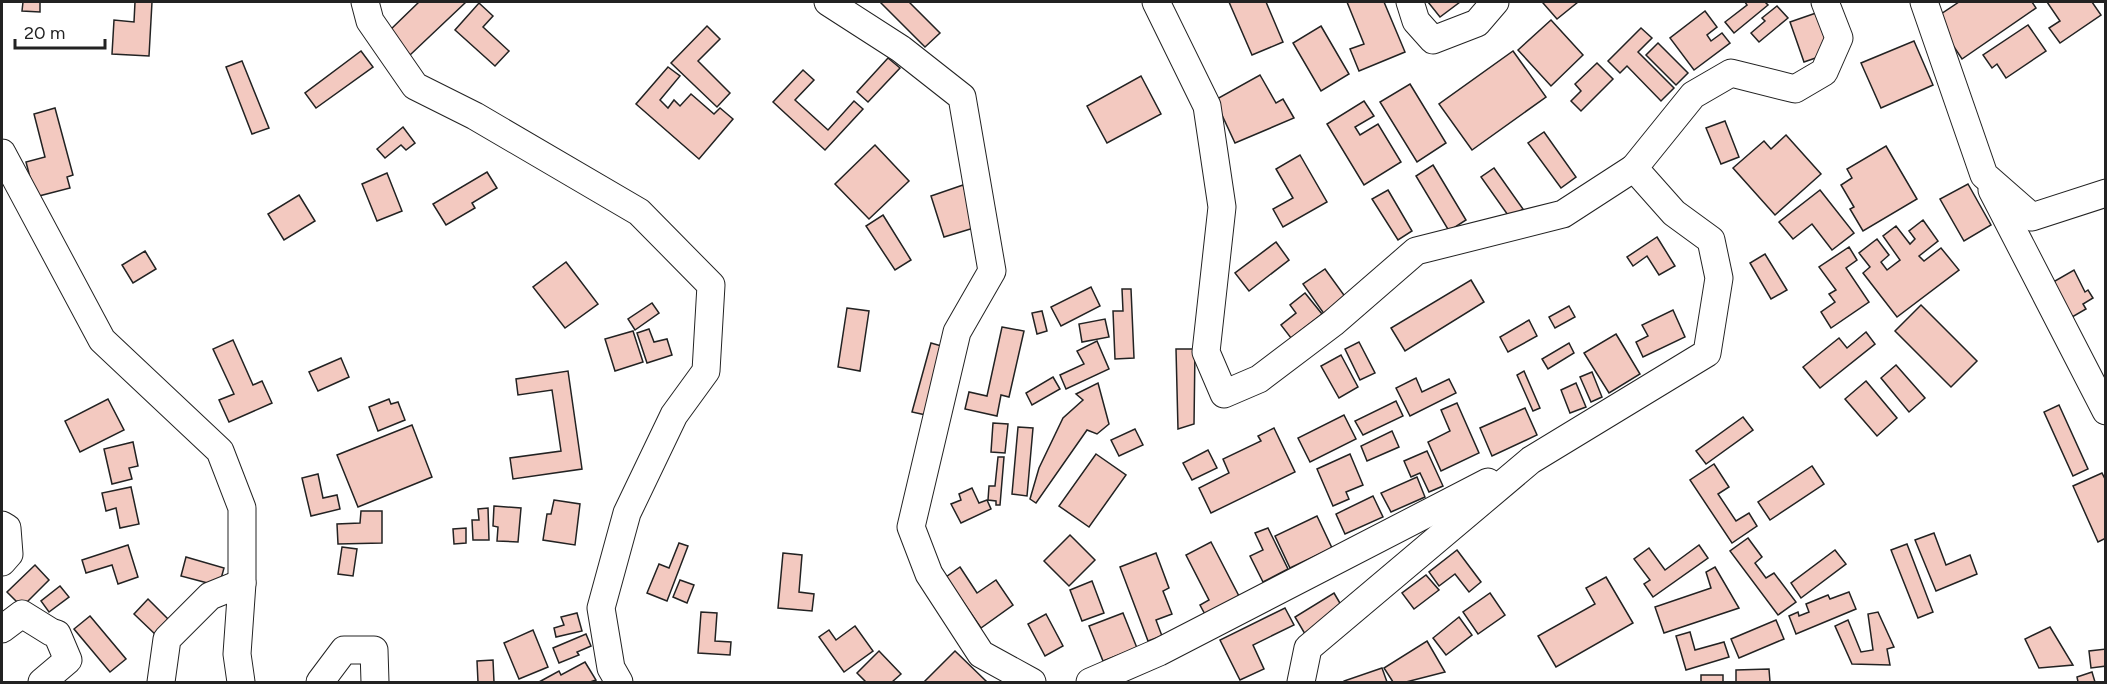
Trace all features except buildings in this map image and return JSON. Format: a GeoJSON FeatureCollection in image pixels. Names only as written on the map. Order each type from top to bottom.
{"type":"FeatureCollection","features":[{"type":"Feature","properties":{"kind":"street"},"geometry":{"type":"LineString","coordinates":[[365,2],[370,21],[415,86],[475,116],[639,212],[711,285],[706,371],[674,415],[627,513],[602,608],[611,668],[619,682]]}},
{"type":"Feature","properties":{"kind":"street"},"geometry":{"type":"LineString","coordinates":[[828,2],[901,49],[962,97],[992,271],[957,332],[911,527],[929,574],[981,654],[1032,682]]}},
{"type":"Feature","properties":{"kind":"street"},"geometry":{"type":"LineString","coordinates":[[1156,2],[1207,106],[1222,207],[1206,352],[1224,394],[1259,379],[1333,323],[1416,251],[1563,214],[1634,168],[1693,95],[1731,73],[1795,89],[1824,72],[1839,38],[1825,2]]}},
{"type":"Feature","properties":{"kind":"street"},"geometry":{"type":"LineString","coordinates":[[1410,2],[1416,21],[1433,40],[1477,23],[1496,2]]}},
{"type":"Feature","properties":{"kind":"street"},"geometry":{"type":"LineString","coordinates":[[1924,2],[1984,175],[2106,411]]}},
{"type":"Feature","properties":{"kind":"street"},"geometry":{"type":"LineString","coordinates":[[2,153],[102,340],[220,451],[242,508],[242,584],[237,654],[241,682]]}},
{"type":"Feature","properties":{"kind":"street"},"geometry":{"type":"LineString","coordinates":[[1090,682],[1159,652],[1532,460],[1707,353],[1719,278],[1711,240],[1674,213],[1634,168]]}},
{"type":"Feature","properties":{"kind":"street"},"geometry":{"type":"LineString","coordinates":[[1984,175],[2032,218],[2106,193]]}},
{"type":"Feature","properties":{"kind":"street"},"geometry":{"type":"LineString","coordinates":[[1300,682],[1308,648],[1532,460]]}},
{"type":"Feature","properties":{"kind":"street"},"geometry":{"type":"LineString","coordinates":[[2,525],[7,528],[9,554],[2,562]]}},
{"type":"Feature","properties":{"kind":"street"},"geometry":{"type":"LineString","coordinates":[[161,682],[167,639],[210,596],[242,584]]}},
{"type":"Feature","properties":{"kind":"street"},"geometry":{"type":"LineString","coordinates":[[2,629],[22,614],[57,634],[68,660],[42,682]]}},
{"type":"Feature","properties":{"kind":"street"},"geometry":{"type":"LineString","coordinates":[[320,682],[344,650],[374,650],[375,682]]}}]}
